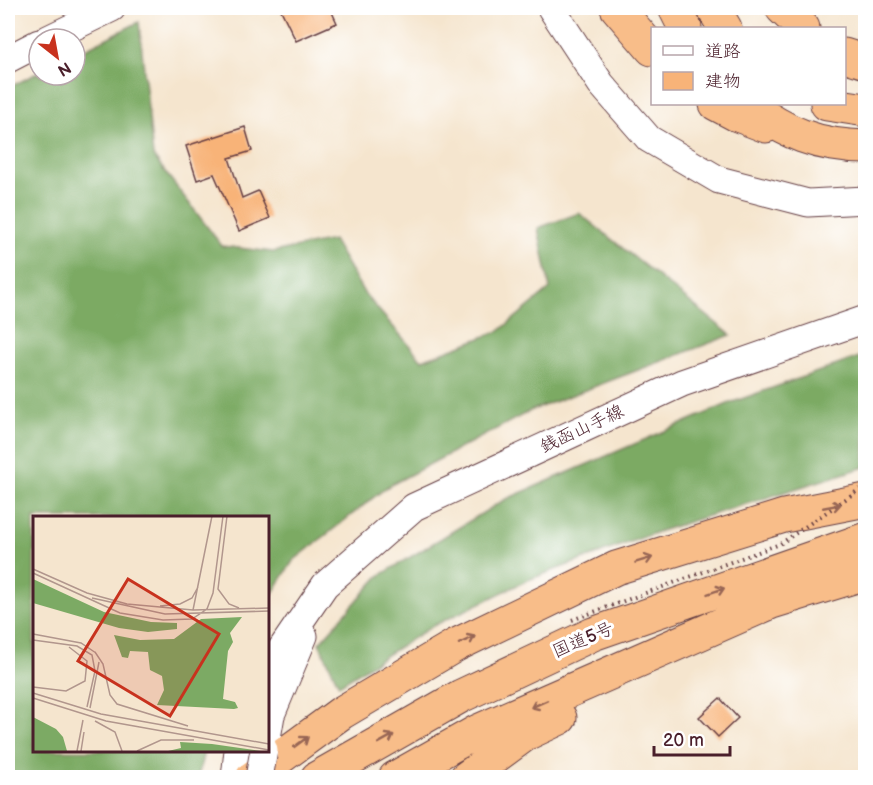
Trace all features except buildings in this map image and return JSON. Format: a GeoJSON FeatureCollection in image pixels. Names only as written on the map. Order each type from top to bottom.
{"type":"FeatureCollection","features":[{"type":"Feature","properties":{"kind":"highway"},"geometry":{"type":"LineString","coordinates":[[617,8],[651,48]]}},
{"type":"Feature","properties":{"kind":"highway"},"geometry":{"type":"LineString","coordinates":[[675,8],[684,27]]}},
{"type":"Feature","properties":{"kind":"highway"},"geometry":{"type":"LineString","coordinates":[[713,8],[724,27]]}},
{"type":"Feature","properties":{"kind":"highway"},"geometry":{"type":"LineString","coordinates":[[782,8],[802,27]]}},
{"type":"Feature","properties":{"kind":"highway"},"geometry":{"type":"LineString","coordinates":[[846,56],[866,62]]}},
{"type":"Feature","properties":{"kind":"highway"},"geometry":{"type":"LineString","coordinates":[[718,105],[735,114],[794,134],[845,146],[866,147]]}},
{"type":"Feature","properties":{"kind":"highway"},"geometry":{"type":"LineString","coordinates":[[749,105],[794,134]]}},
{"type":"Feature","properties":{"kind":"highway"},"geometry":{"type":"LineString","coordinates":[[833,105],[866,110]]}},
{"type":"Feature","properties":{"kind":"highway"},"geometry":{"type":"LineString","coordinates":[[250,768],[456,645],[616,568],[784,516],[866,500]]}},
{"type":"Feature","properties":{"kind":"highway","name":"国道5号"},"geometry":{"type":"LineString","coordinates":[[317,777],[461,696],[593,634],[866,539]]}},
{"type":"Feature","properties":{"kind":"highway"},"geometry":{"type":"LineString","coordinates":[[395,777],[478,731],[772,602],[866,573]]}},
{"type":"Feature","properties":{"kind":"highway"},"geometry":{"type":"LineString","coordinates":[[466,777],[526,734],[799,607],[866,581]]}},
{"type":"Feature","properties":{"kind":"street"},"geometry":{"type":"LineString","coordinates":[[73,27],[112,8]]}},
{"type":"Feature","properties":{"kind":"street"},"geometry":{"type":"LineString","coordinates":[[551,8],[601,84],[649,139],[719,180],[808,203],[866,200]]}},
{"type":"Feature","properties":{"kind":"street"},"geometry":{"type":"LineString","coordinates":[[8,59],[27,49]]}},
{"type":"Feature","properties":{"kind":"street","name":"銭函山手線"},"geometry":{"type":"LineString","coordinates":[[268,669],[325,585],[414,507],[682,383],[866,319]]}},
{"type":"Feature","properties":{"kind":"street","name":"銭函山手線"},"geometry":{"type":"LineString","coordinates":[[268,732],[271,715],[325,585]]}},
{"type":"Feature","properties":{"kind":"path"},"geometry":{"type":"LineString","coordinates":[[572,620],[780,544],[866,485]]}},
{"type":"Feature","properties":{"kind":"green space"},"geometry":{"type":"Polygon","coordinates":[[[139,22],[153,156],[222,246],[273,252],[333,240],[364,293],[422,360],[499,331],[550,289],[538,228],[579,213],[731,335],[530,411],[387,487],[293,561],[268,600],[268,516],[33,516],[33,752],[204,752],[198,777],[8,777],[8,88],[27,78],[27,87],[87,87],[87,48],[139,22]]]}},
{"type":"Feature","properties":{"kind":"green space"},"geometry":{"type":"Polygon","coordinates":[[[865,355],[865,467],[660,531],[528,580],[431,627],[339,685],[319,643],[379,576],[504,500],[730,403],[865,355]]]}}]}
